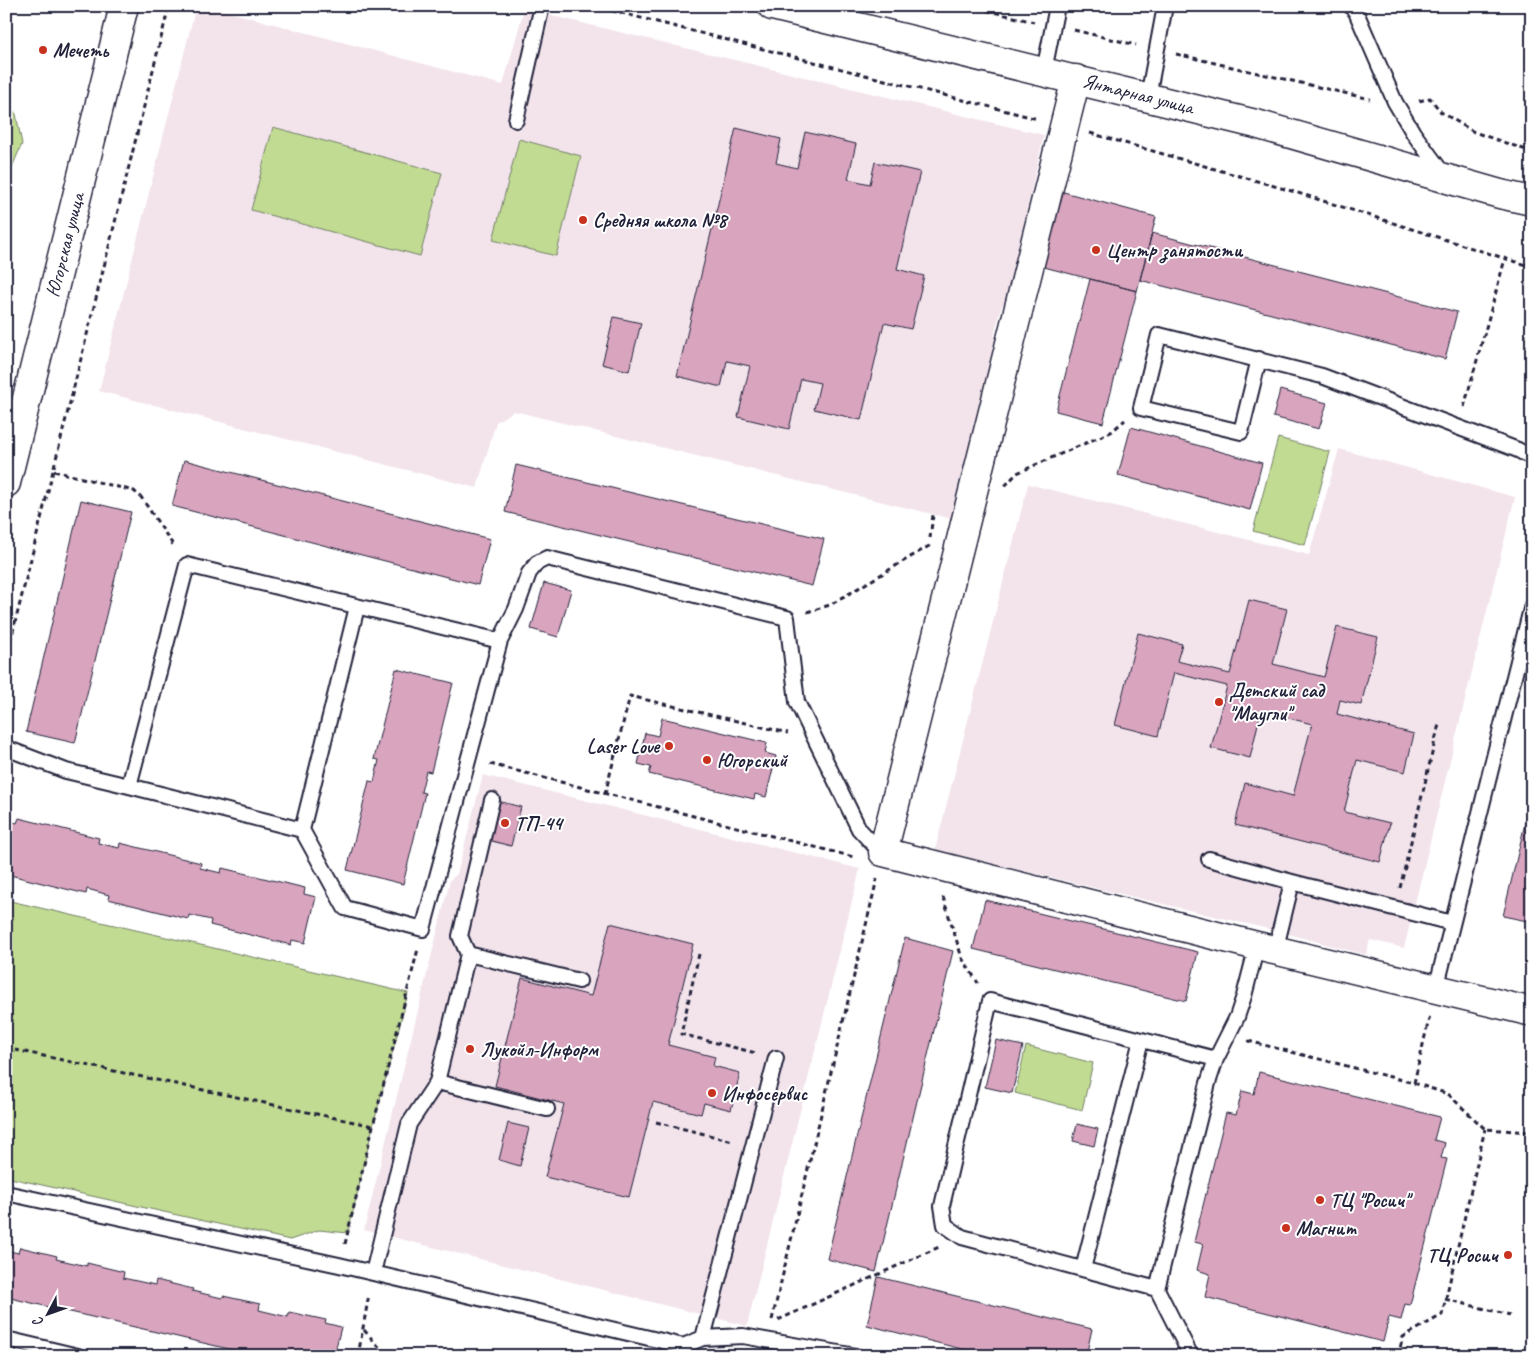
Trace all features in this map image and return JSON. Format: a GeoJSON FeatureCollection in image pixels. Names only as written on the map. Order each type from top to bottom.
{"type":"FeatureCollection","features":[{"type":"Feature","properties":{"kind":"street","name":"Югорская улица"},"geometry":{"type":"LineString","coordinates":[[6,483],[124,6]]}},
{"type":"Feature","properties":{"kind":"street","name":"Янтарная улица"},"geometry":{"type":"LineString","coordinates":[[772,6],[1256,124],[1500,194]]}},
{"type":"Feature","properties":{"kind":"street"},"geometry":{"type":"LineString","coordinates":[[1076,79],[882,858],[1532,1012]]}},
{"type":"Feature","properties":{"kind":"street"},"geometry":{"type":"LineString","coordinates":[[1500,194],[1532,202]]}},
{"type":"Feature","properties":{"kind":"street"},"geometry":{"type":"LineString","coordinates":[[1500,194],[1532,208]]}},
{"type":"Feature","properties":{"kind":"lane"},"geometry":{"type":"LineString","coordinates":[[516,120],[542,6]]}},
{"type":"Feature","properties":{"kind":"lane"},"geometry":{"type":"LineString","coordinates":[[1044,71],[1057,6]]}},
{"type":"Feature","properties":{"kind":"lane"},"geometry":{"type":"LineString","coordinates":[[1148,97],[1165,6]]}},
{"type":"Feature","properties":{"kind":"lane"},"geometry":{"type":"LineString","coordinates":[[1351,6],[1356,12],[1395,102],[1414,134],[1447,179]]}},
{"type":"Feature","properties":{"kind":"lane"},"geometry":{"type":"LineString","coordinates":[[1259,360],[1241,432],[1141,408],[1159,334],[1322,376],[1518,450],[1532,458]]}},
{"type":"Feature","properties":{"kind":"lane"},"geometry":{"type":"LineString","coordinates":[[357,607],[302,830],[346,908],[423,929],[500,641],[516,609],[529,573],[536,563],[547,558],[787,618],[797,702],[859,829],[882,858]]}},
{"type":"Feature","properties":{"kind":"lane"},"geometry":{"type":"LineString","coordinates":[[128,786],[187,565],[500,641]]}},
{"type":"Feature","properties":{"kind":"lane"},"geometry":{"type":"LineString","coordinates":[[1436,989],[1532,605]]}},
{"type":"Feature","properties":{"kind":"lane"},"geometry":{"type":"LineString","coordinates":[[6,748],[66,771],[302,830]]}},
{"type":"Feature","properties":{"kind":"lane"},"geometry":{"type":"LineString","coordinates":[[372,1274],[409,1124],[438,1082],[468,954],[460,936],[492,800]]}},
{"type":"Feature","properties":{"kind":"lane"},"geometry":{"type":"LineString","coordinates":[[1209,859],[1452,923]]}},
{"type":"Feature","properties":{"kind":"lane"},"geometry":{"type":"LineString","coordinates":[[1191,1356],[1157,1289],[1208,1083],[1216,1059],[1266,949],[1292,882]]}},
{"type":"Feature","properties":{"kind":"lane"},"geometry":{"type":"LineString","coordinates":[[468,954],[579,981]]}},
{"type":"Feature","properties":{"kind":"lane"},"geometry":{"type":"LineString","coordinates":[[1157,1289],[962,1237],[945,1225],[942,1206],[990,1001],[1216,1059]]}},
{"type":"Feature","properties":{"kind":"lane"},"geometry":{"type":"LineString","coordinates":[[1083,1269],[1141,1040]]}},
{"type":"Feature","properties":{"kind":"lane"},"geometry":{"type":"LineString","coordinates":[[704,1338],[776,1058]]}},
{"type":"Feature","properties":{"kind":"lane"},"geometry":{"type":"LineString","coordinates":[[438,1082],[547,1109]]}},
{"type":"Feature","properties":{"kind":"lane"},"geometry":{"type":"LineString","coordinates":[[6,1193],[372,1274],[682,1351],[704,1338],[744,1336],[856,1356]]}},
{"type":"Feature","properties":{"kind":"lane"},"geometry":{"type":"LineString","coordinates":[[6,1339],[78,1356]]}},
{"type":"Feature","properties":{"kind":"path"},"geometry":{"type":"LineString","coordinates":[[6,659],[169,6]]}},
{"type":"Feature","properties":{"kind":"path"},"geometry":{"type":"LineString","coordinates":[[969,6],[1372,99],[1412,102],[1430,98],[1441,112],[1474,132],[1532,152]]}},
{"type":"Feature","properties":{"kind":"path"},"geometry":{"type":"LineString","coordinates":[[1459,428],[1505,258]]}},
{"type":"Feature","properties":{"kind":"path"},"geometry":{"type":"LineString","coordinates":[[1004,487],[1016,473],[1111,432],[1141,408]]}},
{"type":"Feature","properties":{"kind":"path"},"geometry":{"type":"LineString","coordinates":[[54,471],[134,491],[142,497],[187,565]]}},
{"type":"Feature","properties":{"kind":"path"},"geometry":{"type":"LineString","coordinates":[[787,618],[830,605],[929,546],[933,515]]}},
{"type":"Feature","properties":{"kind":"path"},"geometry":{"type":"LineString","coordinates":[[605,794],[630,696],[815,739]]}},
{"type":"Feature","properties":{"kind":"path"},"geometry":{"type":"LineString","coordinates":[[1395,908],[1439,724]]}},
{"type":"Feature","properties":{"kind":"path"},"geometry":{"type":"LineString","coordinates":[[468,758],[605,794],[882,858],[772,1323],[962,1237]]}},
{"type":"Feature","properties":{"kind":"path"},"geometry":{"type":"LineString","coordinates":[[941,888],[962,958],[990,1001]]}},
{"type":"Feature","properties":{"kind":"path"},"geometry":{"type":"LineString","coordinates":[[348,1233],[423,929]]}},
{"type":"Feature","properties":{"kind":"path"},"geometry":{"type":"LineString","coordinates":[[699,954],[681,1034],[776,1058]]}},
{"type":"Feature","properties":{"kind":"path"},"geometry":{"type":"LineString","coordinates":[[1414,1083],[1436,989]]}},
{"type":"Feature","properties":{"kind":"path"},"geometry":{"type":"LineString","coordinates":[[1228,1036],[1414,1083],[1448,1094],[1485,1129],[1532,1132]]}},
{"type":"Feature","properties":{"kind":"path"},"geometry":{"type":"LineString","coordinates":[[6,1048],[373,1126]]}},
{"type":"Feature","properties":{"kind":"path"},"geometry":{"type":"LineString","coordinates":[[656,1122],[753,1146]]}},
{"type":"Feature","properties":{"kind":"path"},"geometry":{"type":"LineString","coordinates":[[1398,1356],[1403,1337],[1442,1315],[1485,1129]]}},
{"type":"Feature","properties":{"kind":"path"},"geometry":{"type":"LineString","coordinates":[[358,1356],[372,1274]]}},
{"type":"Feature","properties":{"kind":"path"},"geometry":{"type":"LineString","coordinates":[[1445,1299],[1510,1315]]}},
{"type":"Feature","properties":{"kind":"path"},"geometry":{"type":"LineString","coordinates":[[364,1329],[387,1356]]}},
{"type":"Feature","properties":{"kind":"path"},"geometry":{"type":"LineString","coordinates":[[1345,1356],[1346,1350],[1369,1356]]}},
{"type":"Feature","properties":{"kind":"shaded area","name":"Средняя школа №8"},"geometry":{"type":"Polygon","coordinates":[[[196,6],[207,6],[503,85],[524,9],[1044,135],[1005,306],[1002,305],[997,323],[994,337],[998,339],[952,519],[514,411],[496,422],[477,488],[99,391],[196,6]]]}},
{"type":"Feature","properties":{"kind":"shaded area","name":"Детский сад \"Маугли\""},"geometry":{"type":"Polygon","coordinates":[[[1339,449],[1515,497],[1404,948],[1370,940],[1366,955],[1281,932],[935,850],[1028,484],[1309,555],[1339,449]]]}},
{"type":"Feature","properties":{"kind":"shaded area"},"geometry":{"type":"Polygon","coordinates":[[[483,775],[860,869],[747,1326],[364,1230],[450,880],[457,874],[483,775]]]}},
{"type":"Feature","properties":{"kind":"green space"},"geometry":{"type":"Polygon","coordinates":[[[6,102],[16,114],[22,144],[6,181],[6,102]]]}},
{"type":"Feature","properties":{"kind":"green space"},"geometry":{"type":"Polygon","coordinates":[[[273,127],[442,173],[420,256],[251,210],[273,127]]]}},
{"type":"Feature","properties":{"kind":"green space"},"geometry":{"type":"Polygon","coordinates":[[[519,139],[581,156],[556,256],[493,240],[519,139]]]}},
{"type":"Feature","properties":{"kind":"green space"},"geometry":{"type":"Polygon","coordinates":[[[1278,438],[1330,452],[1305,545],[1253,531],[1278,438]]]}},
{"type":"Feature","properties":{"kind":"green space"},"geometry":{"type":"Polygon","coordinates":[[[6,900],[408,993],[373,1126],[348,1233],[319,1230],[290,1240],[6,1177],[6,900]]]}},
{"type":"Feature","properties":{"kind":"green space"},"geometry":{"type":"Polygon","coordinates":[[[1026,1046],[1093,1063],[1082,1110],[1015,1093],[1026,1046]]]}},
{"type":"Feature","properties":{"kind":"building"},"geometry":{"type":"Polygon","coordinates":[[[736,128],[781,139],[776,163],[797,168],[805,132],[856,144],[848,179],[870,184],[875,162],[920,172],[897,269],[924,276],[911,329],[884,323],[861,420],[814,409],[820,383],[801,379],[789,429],[738,417],[750,366],[727,361],[721,387],[677,376],[736,128]]]}},
{"type":"Feature","properties":{"kind":"building","name":"Центр занятости"},"geometry":{"type":"Polygon","coordinates":[[[1060,191],[1156,217],[1137,291],[1040,266],[1060,191]]]}},
{"type":"Feature","properties":{"kind":"building"},"geometry":{"type":"Polygon","coordinates":[[[1152,233],[1457,312],[1445,359],[1140,280],[1152,233]]]}},
{"type":"Feature","properties":{"kind":"building"},"geometry":{"type":"Polygon","coordinates":[[[1090,279],[1137,291],[1103,423],[1056,411],[1090,279]]]}},
{"type":"Feature","properties":{"kind":"building"},"geometry":{"type":"Polygon","coordinates":[[[614,317],[641,323],[629,371],[602,364],[614,317]]]}},
{"type":"Feature","properties":{"kind":"building"},"geometry":{"type":"Polygon","coordinates":[[[1280,390],[1327,403],[1319,429],[1273,417],[1280,390]]]}},
{"type":"Feature","properties":{"kind":"building"},"geometry":{"type":"Polygon","coordinates":[[[1131,427],[1262,463],[1250,510],[1118,475],[1131,427]]]}},
{"type":"Feature","properties":{"kind":"building"},"geometry":{"type":"Polygon","coordinates":[[[184,460],[490,539],[478,585],[172,506],[184,460]]]}},
{"type":"Feature","properties":{"kind":"building"},"geometry":{"type":"Polygon","coordinates":[[[516,465],[824,539],[812,586],[505,512],[516,465]]]}},
{"type":"Feature","properties":{"kind":"building"},"geometry":{"type":"Polygon","coordinates":[[[81,500],[131,512],[75,743],[26,732],[81,500]]]}},
{"type":"Feature","properties":{"kind":"building"},"geometry":{"type":"Polygon","coordinates":[[[544,583],[571,590],[558,637],[531,629],[544,583]]]}},
{"type":"Feature","properties":{"kind":"building"},"geometry":{"type":"Polygon","coordinates":[[[1249,600],[1287,609],[1273,664],[1324,677],[1337,627],[1378,637],[1361,705],[1340,700],[1337,714],[1414,734],[1405,772],[1357,760],[1344,812],[1390,823],[1380,862],[1235,825],[1245,783],[1293,796],[1312,724],[1261,711],[1250,758],[1211,748],[1227,686],[1174,673],[1158,736],[1115,725],[1138,633],[1182,644],[1177,661],[1230,674],[1249,600]]]}},
{"type":"Feature","properties":{"kind":"building"},"geometry":{"type":"Polygon","coordinates":[[[396,669],[453,683],[431,772],[426,771],[421,792],[425,793],[403,884],[347,870],[369,781],[374,782],[379,760],[374,759],[396,669]]]}},
{"type":"Feature","properties":{"kind":"building","name":"Югорский"},"geometry":{"type":"Polygon","coordinates":[[[662,718],[767,743],[765,753],[776,756],[766,797],[755,794],[754,799],[649,774],[651,767],[638,764],[645,733],[658,736],[662,718]]]}},
{"type":"Feature","properties":{"kind":"building"},"geometry":{"type":"Polygon","coordinates":[[[1532,794],[1532,922],[1503,916],[1532,794]]]}},
{"type":"Feature","properties":{"kind":"building","name":"ТП-44"},"geometry":{"type":"Polygon","coordinates":[[[498,801],[521,807],[511,846],[488,840],[498,801]]]}},
{"type":"Feature","properties":{"kind":"building"},"geometry":{"type":"Polygon","coordinates":[[[19,818],[99,838],[98,843],[119,848],[120,843],[201,863],[200,868],[221,873],[222,868],[305,888],[304,894],[316,897],[305,943],[292,940],[291,945],[210,925],[211,920],[189,915],[188,919],[108,899],[109,895],[87,889],[86,894],[6,874],[6,820],[17,823],[19,818]]]}},
{"type":"Feature","properties":{"kind":"building"},"geometry":{"type":"Polygon","coordinates":[[[985,900],[1198,952],[1186,1001],[973,949],[985,900]]]}},
{"type":"Feature","properties":{"kind":"building"},"geometry":{"type":"Polygon","coordinates":[[[610,923],[693,944],[668,1045],[715,1057],[713,1066],[740,1073],[731,1110],[704,1103],[701,1114],[653,1102],[629,1197],[545,1177],[564,1104],[495,1086],[522,978],[591,996],[610,923]]]}},
{"type":"Feature","properties":{"kind":"building"},"geometry":{"type":"Polygon","coordinates":[[[905,938],[953,951],[876,1272],[827,1259],[905,938]]]}},
{"type":"Feature","properties":{"kind":"building"},"geometry":{"type":"Polygon","coordinates":[[[996,1040],[1023,1046],[1012,1093],[985,1087],[996,1040]]]}},
{"type":"Feature","properties":{"kind":"building","name":"ТЦ \"Росич\""},"geometry":{"type":"Polygon","coordinates":[[[1259,1072],[1440,1117],[1434,1140],[1445,1143],[1441,1158],[1447,1159],[1410,1305],[1405,1304],[1401,1320],[1389,1317],[1383,1342],[1205,1297],[1210,1274],[1197,1270],[1203,1244],[1194,1242],[1226,1113],[1236,1115],[1242,1091],[1254,1094],[1259,1072]]]}},
{"type":"Feature","properties":{"kind":"building"},"geometry":{"type":"Polygon","coordinates":[[[508,1123],[529,1128],[520,1166],[499,1160],[508,1123]]]}},
{"type":"Feature","properties":{"kind":"building"},"geometry":{"type":"Polygon","coordinates":[[[1077,1124],[1098,1129],[1094,1146],[1073,1141],[1077,1124]]]}},
{"type":"Feature","properties":{"kind":"building"},"geometry":{"type":"Polygon","coordinates":[[[20,1247],[57,1256],[56,1259],[87,1266],[87,1263],[124,1272],[123,1278],[155,1285],[156,1280],[222,1298],[223,1296],[260,1304],[259,1310],[288,1317],[289,1312],[326,1320],[325,1323],[341,1327],[334,1356],[259,1356],[6,1297],[6,1250],[18,1253],[20,1247]]]}},
{"type":"Feature","properties":{"kind":"building"},"geometry":{"type":"Polygon","coordinates":[[[878,1277],[1092,1329],[1086,1356],[989,1356],[867,1325],[878,1277]]]}},
{"type":"Feature","properties":{"kind":"place","name":"Мечеть"},"geometry":{"type":"Point","coordinates":[43,50]}},
{"type":"Feature","properties":{"kind":"place","name":"Средняя школа №8"},"geometry":{"type":"Point","coordinates":[583,220]}},
{"type":"Feature","properties":{"kind":"place","name":"Центр занятости"},"geometry":{"type":"Point","coordinates":[1096,250]}},
{"type":"Feature","properties":{"kind":"place","name":"Детский сад \"Маугли\""},"geometry":{"type":"Point","coordinates":[1219,702]}},
{"type":"Feature","properties":{"kind":"place","name":"Laser Love"},"geometry":{"type":"Point","coordinates":[669,746]}},
{"type":"Feature","properties":{"kind":"place","name":"Югорский"},"geometry":{"type":"Point","coordinates":[707,760]}},
{"type":"Feature","properties":{"kind":"place","name":"ТП-44"},"geometry":{"type":"Point","coordinates":[505,823]}},
{"type":"Feature","properties":{"kind":"place","name":"Лукойл-Информ"},"geometry":{"type":"Point","coordinates":[470,1049]}},
{"type":"Feature","properties":{"kind":"place","name":"Инфосервис"},"geometry":{"type":"Point","coordinates":[712,1093]}},
{"type":"Feature","properties":{"kind":"place","name":"ТЦ \"Росич\""},"geometry":{"type":"Point","coordinates":[1320,1200]}},
{"type":"Feature","properties":{"kind":"place","name":"Магнит"},"geometry":{"type":"Point","coordinates":[1286,1228]}},
{"type":"Feature","properties":{"kind":"place","name":"ТЦ Росич"},"geometry":{"type":"Point","coordinates":[1508,1255]}}]}
